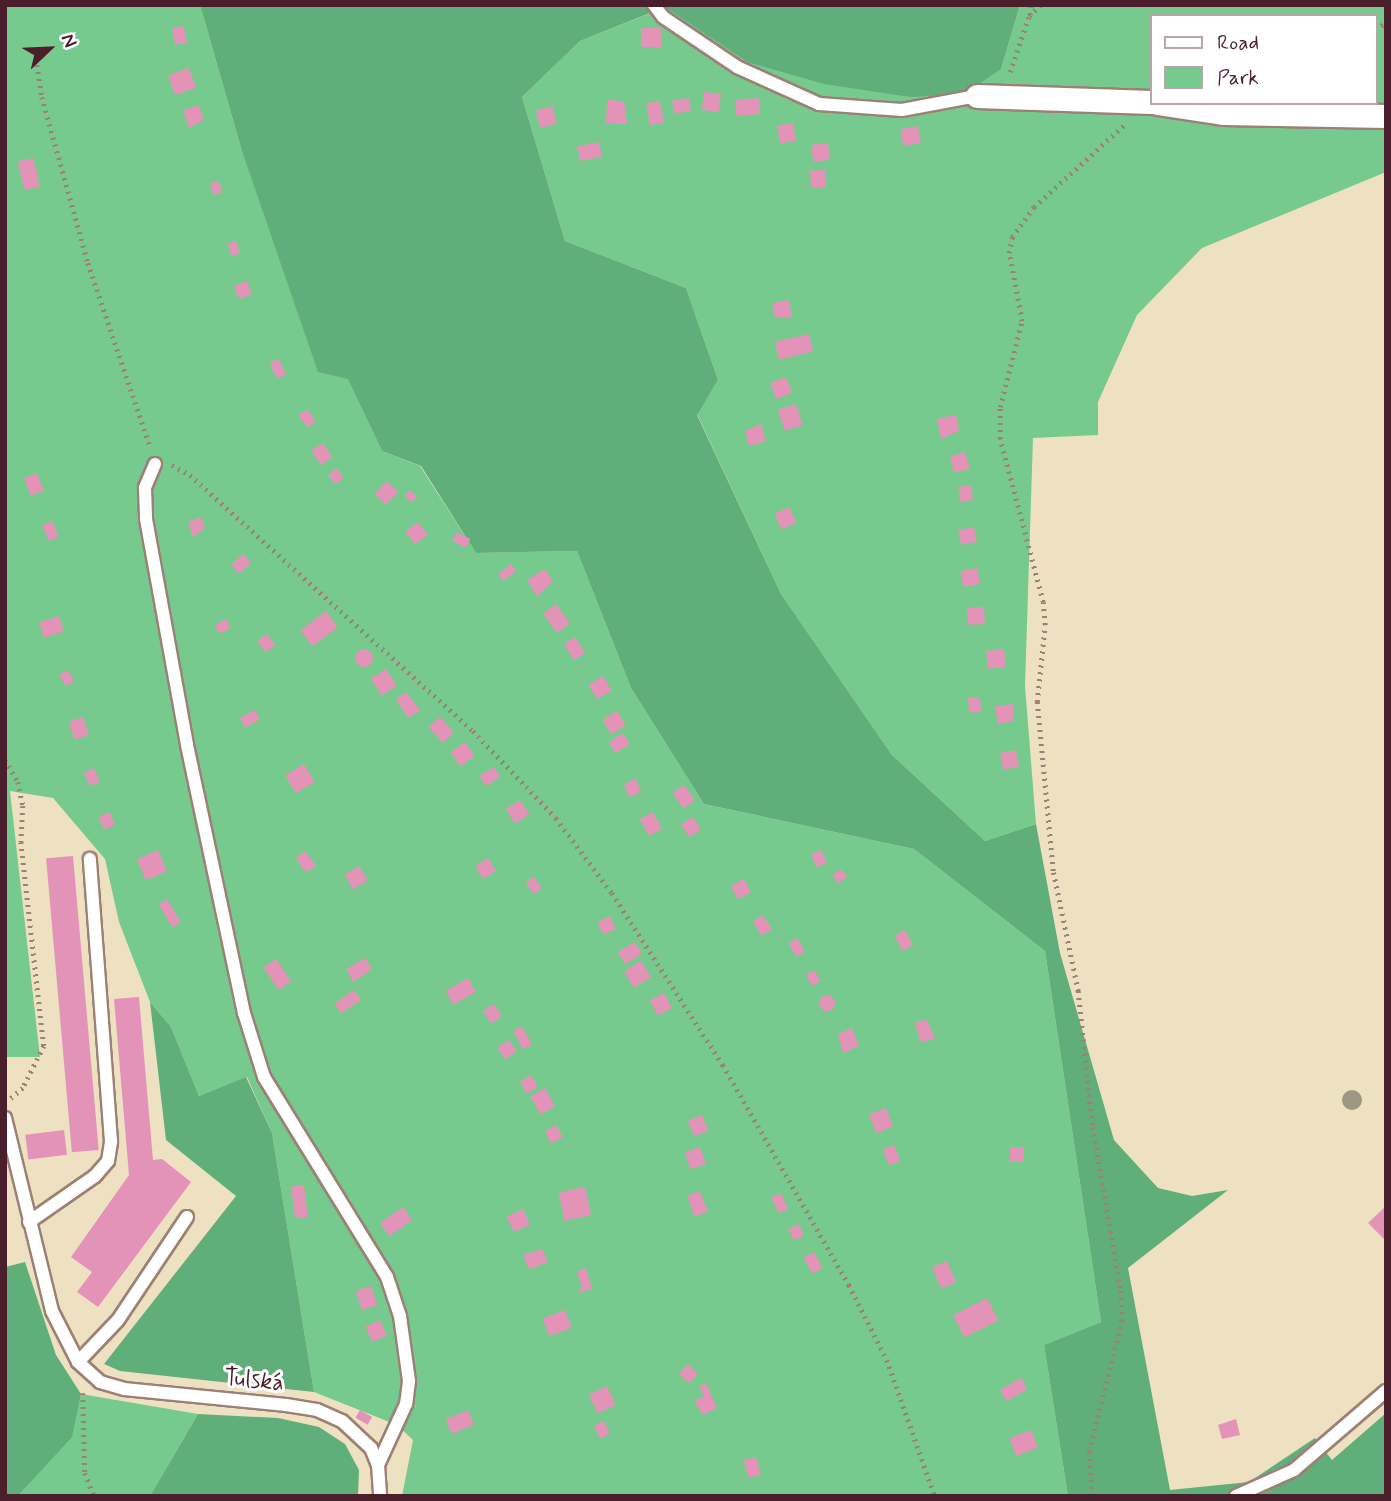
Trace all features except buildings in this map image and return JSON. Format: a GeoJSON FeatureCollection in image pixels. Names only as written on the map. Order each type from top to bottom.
{"type":"FeatureCollection","features":[{"type":"Feature","properties":{"kind":"street"},"geometry":{"type":"LineString","coordinates":[[977,96],[1150,102]]}},
{"type":"Feature","properties":{"kind":"street"},"geometry":{"type":"LineString","coordinates":[[1171,105],[1224,113],[1386,116]]}},
{"type":"Feature","properties":{"kind":"lane"},"geometry":{"type":"LineString","coordinates":[[654,5],[663,17],[737,67],[820,104],[902,110],[977,96]]}},
{"type":"Feature","properties":{"kind":"lane"},"geometry":{"type":"LineString","coordinates":[[155,464],[145,488],[146,519],[189,757],[244,1013],[264,1077],[387,1277],[400,1316],[408,1392],[378,1465]]}},
{"type":"Feature","properties":{"kind":"lane"},"geometry":{"type":"LineString","coordinates":[[29,1222],[95,1176],[108,1161],[111,1141],[90,859]]}},
{"type":"Feature","properties":{"kind":"lane","name":"Tulská"},"geometry":{"type":"LineString","coordinates":[[5,1118],[11,1179],[29,1222],[52,1311],[78,1362],[100,1382],[124,1389],[317,1410],[358,1433],[378,1465],[380,1496]]}},
{"type":"Feature","properties":{"kind":"lane"},"geometry":{"type":"LineString","coordinates":[[78,1362],[118,1320],[187,1217]]}},
{"type":"Feature","properties":{"kind":"lane"},"geometry":{"type":"LineString","coordinates":[[1236,1496],[1262,1487],[1303,1463],[1386,1391]]}},
{"type":"Feature","properties":{"kind":"path"},"geometry":{"type":"LineString","coordinates":[[1002,96],[1031,5]]}},
{"type":"Feature","properties":{"kind":"path"},"geometry":{"type":"LineString","coordinates":[[1029,16],[1040,5]]}},
{"type":"Feature","properties":{"kind":"path"},"geometry":{"type":"LineString","coordinates":[[35,51],[42,97],[88,262],[155,464],[171,465],[190,475],[427,687],[556,818],[652,953],[799,1192],[887,1360],[935,1496]]}},
{"type":"Feature","properties":{"kind":"path"},"geometry":{"type":"LineString","coordinates":[[1092,1496],[1089,1451],[1122,1321],[1120,1288],[1092,1125],[1078,991],[1053,872],[1037,702],[1045,625],[1042,602],[1000,439],[1000,407],[1022,321],[1009,253],[1012,237],[1034,207],[1150,103]]}},
{"type":"Feature","properties":{"kind":"path"},"geometry":{"type":"LineString","coordinates":[[5,760],[18,782],[23,806],[21,842],[44,1046],[23,1088],[5,1104]]}},
{"type":"Feature","properties":{"kind":"path"},"geometry":{"type":"LineString","coordinates":[[78,1362],[86,1409],[85,1473],[94,1496]]}},
{"type":"Feature","properties":{"kind":"green space"},"geometry":{"type":"Polygon","coordinates":[[[5,5],[200,5],[241,148],[382,451],[420,466],[476,553],[577,551],[631,688],[704,804],[914,849],[1045,951],[1101,1322],[1044,1345],[1068,1496],[402,1496],[413,1440],[397,1425],[314,1392],[272,1133],[247,1077],[199,1096],[171,1027],[150,1002],[119,922],[105,859],[53,798],[10,791],[40,1057],[5,1057],[5,5]]]}},
{"type":"Feature","properties":{"kind":"green space"},"geometry":{"type":"Polygon","coordinates":[[[200,5],[1020,5],[1001,69],[964,94],[910,97],[824,84],[747,62],[665,7],[580,41],[522,97],[565,241],[686,288],[718,380],[697,415],[781,594],[892,755],[985,841],[1036,824],[1060,953],[1114,1140],[1158,1188],[1192,1196],[1228,1190],[1128,1268],[1170,1490],[1249,1482],[1315,1438],[1332,1460],[1386,1413],[1386,1496],[1068,1496],[1044,1345],[1101,1322],[1045,951],[914,849],[704,804],[631,688],[577,551],[476,553],[421,466],[382,451],[348,379],[318,372],[241,148],[200,5]]]}},
{"type":"Feature","properties":{"kind":"green space"},"geometry":{"type":"Polygon","coordinates":[[[1020,5],[1386,5],[1386,172],[1202,248],[1137,315],[1098,402],[1098,435],[1033,438],[1025,686],[1036,824],[985,841],[892,755],[781,594],[697,414],[718,380],[686,288],[565,241],[522,97],[580,41],[666,7],[747,62],[1001,69],[1020,5]]]}},
{"type":"Feature","properties":{"kind":"green space"},"geometry":{"type":"Polygon","coordinates":[[[150,1002],[171,1027],[199,1096],[246,1077],[272,1133],[314,1392],[120,1371],[104,1364],[236,1196],[166,1140],[150,1002]]]}},
{"type":"Feature","properties":{"kind":"green space"},"geometry":{"type":"Polygon","coordinates":[[[25,1262],[56,1355],[81,1394],[72,1437],[18,1496],[5,1496],[5,1267],[25,1262]]]}},
{"type":"Feature","properties":{"kind":"green space"},"geometry":{"type":"Polygon","coordinates":[[[81,1394],[198,1414],[150,1496],[18,1496],[71,1437],[81,1394]]]}},
{"type":"Feature","properties":{"kind":"green space"},"geometry":{"type":"Polygon","coordinates":[[[198,1414],[278,1418],[319,1427],[345,1444],[359,1470],[358,1496],[150,1496],[198,1414]]]}}]}
